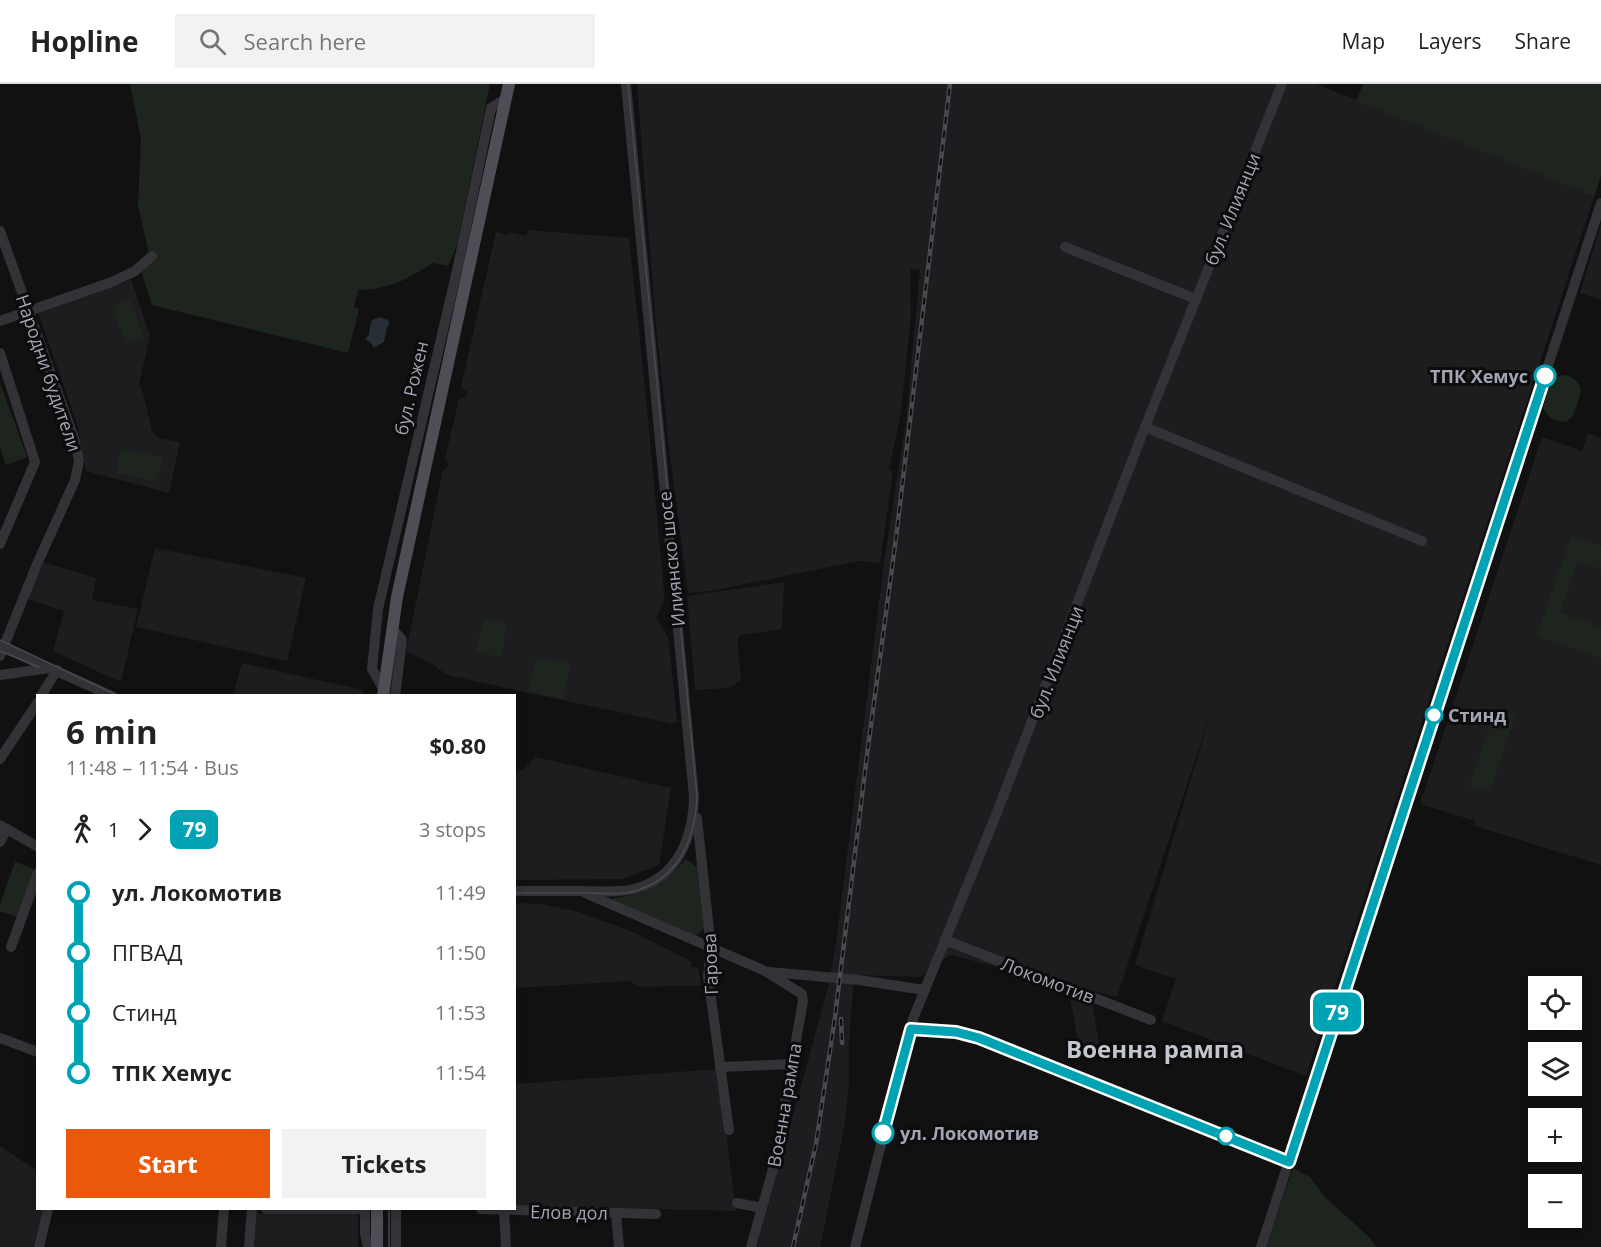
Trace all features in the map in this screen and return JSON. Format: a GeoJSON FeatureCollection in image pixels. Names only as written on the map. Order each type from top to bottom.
{"type":"FeatureCollection","features":[{"type":"Feature","properties":{"kind":"main road","name":"бул. Рожен"},"geometry":{"type":"LineString","coordinates":[[387,694],[392,628],[509,84]]}},
{"type":"Feature","properties":{"kind":"main road"},"geometry":{"type":"LineString","coordinates":[[377,1210],[377,1247]]}},
{"type":"Feature","properties":{"kind":"street","name":"Илиянско шосе"},"geometry":{"type":"LineString","coordinates":[[516,891],[634,889],[650,883],[664,873],[677,860],[689,836],[694,797],[626,84]]}},
{"type":"Feature","properties":{"kind":"street","name":"бул. Илиянци"},"geometry":{"type":"LineString","coordinates":[[855,1247],[911,1029],[924,990],[1070,626],[1145,427],[1282,84]]}},
{"type":"Feature","properties":{"kind":"street","name":"бул. Рожен"},"geometry":{"type":"LineString","coordinates":[[387,694],[372,669],[378,609],[458,266],[491,108],[505,99]]}},
{"type":"Feature","properties":{"kind":"street"},"geometry":{"type":"LineString","coordinates":[[1261,1247],[1601,203]]}},
{"type":"Feature","properties":{"kind":"street","name":"Народни будители"},"geometry":{"type":"LineString","coordinates":[[0,231],[75,441],[79,461],[70,494],[37,564],[1,650]]}},
{"type":"Feature","properties":{"kind":"street"},"geometry":{"type":"LineString","coordinates":[[1065,247],[1196,299]]}},
{"type":"Feature","properties":{"kind":"street"},"geometry":{"type":"LineString","coordinates":[[0,321],[112,282],[135,271],[152,256]]}},
{"type":"Feature","properties":{"kind":"street"},"geometry":{"type":"LineString","coordinates":[[0,353],[35,462],[0,544]]}},
{"type":"Feature","properties":{"kind":"street"},"geometry":{"type":"LineString","coordinates":[[1145,427],[1422,541]]}},
{"type":"Feature","properties":{"kind":"street"},"geometry":{"type":"LineString","coordinates":[[387,694],[402,640],[392,628]]}},
{"type":"Feature","properties":{"kind":"street"},"geometry":{"type":"LineString","coordinates":[[1,650],[55,669],[108,694]]}},
{"type":"Feature","properties":{"kind":"street"},"geometry":{"type":"LineString","coordinates":[[0,675],[55,669]]}},
{"type":"Feature","properties":{"kind":"street"},"geometry":{"type":"LineString","coordinates":[[42,694],[55,669]]}},
{"type":"Feature","properties":{"kind":"street"},"geometry":{"type":"LineString","coordinates":[[0,759],[36,705]]}},
{"type":"Feature","properties":{"kind":"street","name":"Гарова"},"geometry":{"type":"LineString","coordinates":[[694,797],[711,948],[708,976],[729,1130]]}},
{"type":"Feature","properties":{"kind":"street"},"geometry":{"type":"LineString","coordinates":[[0,842],[4,827],[36,846]]}},
{"type":"Feature","properties":{"kind":"street"},"geometry":{"type":"LineString","coordinates":[[11,947],[36,878]]}},
{"type":"Feature","properties":{"kind":"street"},"geometry":{"type":"LineString","coordinates":[[579,891],[765,971],[803,997],[808,985],[823,977]]}},
{"type":"Feature","properties":{"kind":"street","name":"Локомотив"},"geometry":{"type":"LineString","coordinates":[[945,940],[1151,1020]]}},
{"type":"Feature","properties":{"kind":"street"},"geometry":{"type":"LineString","coordinates":[[765,971],[924,990]]}},
{"type":"Feature","properties":{"kind":"street","name":"Военна рампа"},"geometry":{"type":"LineString","coordinates":[[751,1247],[782,1137],[791,1064],[803,997]]}},
{"type":"Feature","properties":{"kind":"street"},"geometry":{"type":"LineString","coordinates":[[911,1029],[956,1032],[979,1038],[1289,1162]]}},
{"type":"Feature","properties":{"kind":"street"},"geometry":{"type":"LineString","coordinates":[[0,1038],[36,1051]]}},
{"type":"Feature","properties":{"kind":"street"},"geometry":{"type":"LineString","coordinates":[[720,1067],[791,1064]]}},
{"type":"Feature","properties":{"kind":"street"},"geometry":{"type":"LineString","coordinates":[[737,1203],[762,1208]]}},
{"type":"Feature","properties":{"kind":"street"},"geometry":{"type":"LineString","coordinates":[[39,1247],[48,1210]]}},
{"type":"Feature","properties":{"kind":"street"},"geometry":{"type":"LineString","coordinates":[[221,1247],[224,1210]]}},
{"type":"Feature","properties":{"kind":"street"},"geometry":{"type":"LineString","coordinates":[[249,1247],[252,1210]]}},
{"type":"Feature","properties":{"kind":"street"},"geometry":{"type":"LineString","coordinates":[[365,1210],[365,1233],[368,1247]]}},
{"type":"Feature","properties":{"kind":"street"},"geometry":{"type":"LineString","coordinates":[[396,1210],[396,1247]]}},
{"type":"Feature","properties":{"kind":"street"},"geometry":{"type":"LineString","coordinates":[[504,1210],[506,1247]]}},
{"type":"Feature","properties":{"kind":"street","name":"Елов дол"},"geometry":{"type":"LineString","coordinates":[[504,1210],[656,1214]]}},
{"type":"Feature","properties":{"kind":"street"},"geometry":{"type":"LineString","coordinates":[[616,1213],[619,1247]]}},
{"type":"Feature","properties":{"kind":"shaded area"},"geometry":{"type":"Polygon","coordinates":[[[130,84],[490,84],[457,245],[448,266],[432,263],[397,282],[379,288],[358,290],[354,308],[359,309],[348,353],[152,305],[141,271],[149,253],[138,206],[141,139],[130,84]]]}},
{"type":"Feature","properties":{"kind":"shaded area"},"geometry":{"type":"Polygon","coordinates":[[[637,84],[1316,84],[1594,197],[1306,1076],[1162,1021],[1176,979],[1135,965],[1212,709],[1117,997],[950,955],[920,977],[854,975],[845,1123],[820,1247],[757,1247],[828,987],[836,943],[884,562],[906,420],[920,270],[910,269],[911,315],[901,413],[889,469],[893,472],[880,563],[859,561],[711,591],[688,593],[655,315],[637,84]]]}},
{"type":"Feature","properties":{"kind":"shaded area"},"geometry":{"type":"Polygon","coordinates":[[[1363,84],[1601,84],[1601,176],[1594,197],[1356,101],[1363,84]]]}},
{"type":"Feature","properties":{"kind":"shaded area"},"geometry":{"type":"Polygon","coordinates":[[[1601,224],[1601,300],[1580,293],[1601,224]]]}},
{"type":"Feature","properties":{"kind":"shaded area"},"geometry":{"type":"Polygon","coordinates":[[[528,230],[629,238],[664,592],[664,601],[656,618],[668,637],[677,721],[673,724],[447,675],[432,664],[406,651],[443,470],[448,464],[445,459],[459,399],[466,396],[467,392],[461,387],[496,232],[526,236],[528,230]]]}},
{"type":"Feature","properties":{"kind":"shaded area"},"geometry":{"type":"Polygon","coordinates":[[[131,280],[150,336],[139,384],[152,431],[158,438],[180,442],[169,493],[86,471],[78,427],[38,312],[131,280]]]}},
{"type":"Feature","properties":{"kind":"shaded area"},"geometry":{"type":"Polygon","coordinates":[[[130,300],[144,338],[126,344],[112,306],[130,300]]]}},
{"type":"Feature","properties":{"kind":"shaded area"},"geometry":{"type":"Polygon","coordinates":[[[379,317],[390,323],[384,342],[374,348],[365,339],[369,335],[371,321],[379,317]]]}},
{"type":"Feature","properties":{"kind":"shaded area"},"geometry":{"type":"Polygon","coordinates":[[[1561,375],[1574,379],[1581,391],[1573,415],[1570,419],[1561,422],[1548,415],[1543,407],[1551,381],[1561,375]]]}},
{"type":"Feature","properties":{"kind":"shaded area"},"geometry":{"type":"Polygon","coordinates":[[[0,383],[27,457],[6,465],[0,448],[0,383]]]}},
{"type":"Feature","properties":{"kind":"shaded area"},"geometry":{"type":"Polygon","coordinates":[[[1588,433],[1601,438],[1601,865],[1475,826],[1475,821],[1420,804],[1542,437],[1582,451],[1588,433]]]}},
{"type":"Feature","properties":{"kind":"shaded area"},"geometry":{"type":"Polygon","coordinates":[[[121,448],[163,458],[158,482],[116,473],[121,448]]]}},
{"type":"Feature","properties":{"kind":"shaded area"},"geometry":{"type":"Polygon","coordinates":[[[1571,536],[1601,546],[1601,569],[1578,561],[1560,613],[1601,627],[1601,658],[1537,636],[1571,536]]]}},
{"type":"Feature","properties":{"kind":"shaded area"},"geometry":{"type":"Polygon","coordinates":[[[155,548],[306,578],[287,661],[136,627],[155,548]]]}},
{"type":"Feature","properties":{"kind":"shaded area"},"geometry":{"type":"Polygon","coordinates":[[[43,562],[96,578],[92,600],[138,609],[121,682],[53,651],[64,611],[27,599],[43,562]]]}},
{"type":"Feature","properties":{"kind":"shaded area"},"geometry":{"type":"Polygon","coordinates":[[[784,582],[782,629],[741,635],[737,640],[741,680],[728,688],[695,690],[687,596],[784,582]]]}},
{"type":"Feature","properties":{"kind":"shaded area"},"geometry":{"type":"Polygon","coordinates":[[[483,619],[507,624],[501,657],[476,652],[483,619]]]}},
{"type":"Feature","properties":{"kind":"shaded area"},"geometry":{"type":"Polygon","coordinates":[[[536,656],[570,664],[563,699],[528,691],[536,656]]]}},
{"type":"Feature","properties":{"kind":"shaded area"},"geometry":{"type":"Polygon","coordinates":[[[242,663],[363,690],[362,694],[234,694],[242,663]]]}},
{"type":"Feature","properties":{"kind":"shaded area"},"geometry":{"type":"Polygon","coordinates":[[[1495,708],[1516,715],[1490,793],[1469,786],[1495,708]]]}},
{"type":"Feature","properties":{"kind":"shaded area"},"geometry":{"type":"Polygon","coordinates":[[[536,757],[671,788],[659,865],[622,879],[516,880],[516,772],[523,770],[536,757]]]}},
{"type":"Feature","properties":{"kind":"shaded area"},"geometry":{"type":"Polygon","coordinates":[[[686,859],[698,868],[705,927],[698,935],[691,935],[613,902],[613,898],[635,894],[654,886],[670,875],[686,859]]]}},
{"type":"Feature","properties":{"kind":"shaded area"},"geometry":{"type":"Polygon","coordinates":[[[15,862],[35,869],[18,917],[0,911],[0,904],[15,862]]]}},
{"type":"Feature","properties":{"kind":"shaded area"},"geometry":{"type":"Polygon","coordinates":[[[516,903],[542,904],[579,912],[633,932],[691,961],[692,967],[698,967],[701,985],[639,987],[630,981],[516,988],[516,903]]]}},
{"type":"Feature","properties":{"kind":"shaded area"},"geometry":{"type":"Polygon","coordinates":[[[1070,997],[1093,1006],[1101,1058],[1080,1053],[1070,997]]]}},
{"type":"Feature","properties":{"kind":"shaded area"},"geometry":{"type":"Polygon","coordinates":[[[718,1069],[736,1211],[516,1205],[516,1084],[718,1069]]]}},
{"type":"Feature","properties":{"kind":"shaded area"},"geometry":{"type":"Polygon","coordinates":[[[0,1146],[36,1170],[36,1210],[43,1210],[33,1247],[0,1247],[0,1146]]]}},
{"type":"Feature","properties":{"kind":"shaded area"},"geometry":{"type":"Polygon","coordinates":[[[1293,1168],[1310,1177],[1324,1196],[1377,1247],[1266,1247],[1293,1168]]]}},
{"type":"Feature","properties":{"kind":"shaded area"},"geometry":{"type":"Polygon","coordinates":[[[257,1213],[358,1214],[358,1247],[254,1247],[257,1213]]]}},
{"type":"Feature","properties":{"kind":"tram line"},"geometry":{"type":"LineString","coordinates":[[516,893],[621,893],[647,887],[661,879],[681,857],[688,843],[696,813],[697,796],[628,84]]}},
{"type":"Feature","properties":{"kind":"tram line"},"geometry":{"type":"LineString","coordinates":[[0,640],[115,694]]}},
{"type":"Feature","properties":{"kind":"tram line"},"geometry":{"type":"LineString","coordinates":[[0,651],[39,667]]}},
{"type":"Feature","properties":{"kind":"tram line"},"geometry":{"type":"LineString","coordinates":[[389,1210],[389,1247]]}},
{"type":"Feature","properties":{"kind":"railway"},"geometry":{"type":"LineString","coordinates":[[793,1247],[816,1144],[835,1017],[896,538],[950,84]]}},
{"type":"Feature","properties":{"kind":"railway"},"geometry":{"type":"LineString","coordinates":[[841,1019],[842,1043]]}},
{"type":"Feature","properties":{"kind":"bus line","name":"79"},"geometry":{"type":"LineString","coordinates":[[883,1133],[911,1029],[956,1032],[979,1038],[1289,1162],[1545,376]]}},
{"type":"Feature","properties":{"kind":"place","name":"ТПК Хемус"},"geometry":{"type":"Point","coordinates":[1545,376]}},
{"type":"Feature","properties":{"kind":"place","name":"Стинд"},"geometry":{"type":"Point","coordinates":[1434,715]}},
{"type":"Feature","properties":{"kind":"place","name":"ул. Локомотив"},"geometry":{"type":"Point","coordinates":[883,1133]}},
{"type":"Feature","properties":{"kind":"district","name":"Военна рампа"},"geometry":{"type":"Point","coordinates":[1155,1048]}}]}
